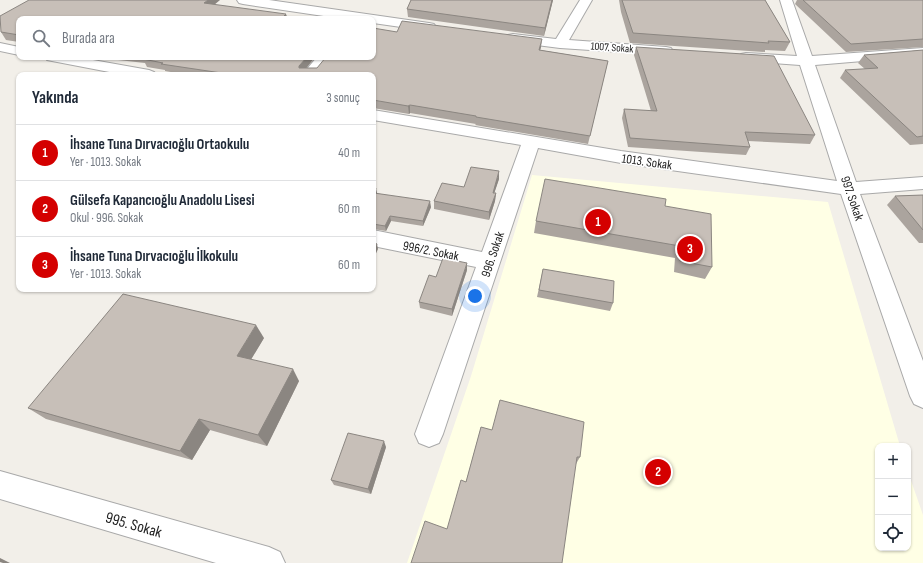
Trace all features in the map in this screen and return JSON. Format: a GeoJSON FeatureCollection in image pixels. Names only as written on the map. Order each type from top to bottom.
{"type":"FeatureCollection","features":[{"type":"Feature","properties":{"kind":"street"},"geometry":{"type":"LineString","coordinates":[[243,0],[348,16]]}},
{"type":"Feature","properties":{"kind":"street"},"geometry":{"type":"LineString","coordinates":[[332,13],[343,0]]}},
{"type":"Feature","properties":{"kind":"street"},"geometry":{"type":"LineString","coordinates":[[560,44],[586,0]]}},
{"type":"Feature","properties":{"kind":"street","name":"997. Sokak"},"geometry":{"type":"LineString","coordinates":[[786,0],[849,189],[923,396]]}},
{"type":"Feature","properties":{"kind":"street"},"geometry":{"type":"LineString","coordinates":[[376,20],[443,28]]}},
{"type":"Feature","properties":{"kind":"street","name":"1007. Sokak"},"geometry":{"type":"LineString","coordinates":[[498,36],[560,44],[679,52]]}},
{"type":"Feature","properties":{"kind":"street"},"geometry":{"type":"LineString","coordinates":[[0,47],[16,50]]}},
{"type":"Feature","properties":{"kind":"street"},"geometry":{"type":"LineString","coordinates":[[735,56],[807,61],[923,52]]}},
{"type":"Feature","properties":{"kind":"street"},"geometry":{"type":"LineString","coordinates":[[68,60],[133,72]]}},
{"type":"Feature","properties":{"kind":"street"},"geometry":{"type":"LineString","coordinates":[[312,72],[322,60]]}},
{"type":"Feature","properties":{"kind":"street","name":"1013. Sokak"},"geometry":{"type":"LineString","coordinates":[[376,116],[621,157],[849,189],[923,183]]}},
{"type":"Feature","properties":{"kind":"street","name":"996. Sokak"},"geometry":{"type":"LineString","coordinates":[[429,434],[531,142]]}},
{"type":"Feature","properties":{"kind":"street","name":"996/2. Sokak"},"geometry":{"type":"LineString","coordinates":[[376,239],[489,262]]}},
{"type":"Feature","properties":{"kind":"street","name":"995. Sokak"},"geometry":{"type":"LineString","coordinates":[[0,485],[269,563]]}},
{"type":"Feature","properties":{"kind":"shaded area"},"geometry":{"type":"Polygon","coordinates":[[[532,175],[828,202],[899,443],[875,443],[875,551],[911,551],[911,481],[923,515],[923,563],[407,563],[471,376],[532,175]]]}},
{"type":"Feature","properties":{"kind":"building"},"geometry":{"type":"Polygon","coordinates":[[[29,0],[208,0],[204,3],[286,14],[284,16],[16,16],[16,34],[1,32],[0,16],[29,0]]]}},
{"type":"Feature","properties":{"kind":"building"},"geometry":{"type":"Polygon","coordinates":[[[411,0],[552,0],[545,28],[407,9],[411,0]]]}},
{"type":"Feature","properties":{"kind":"building"},"geometry":{"type":"Polygon","coordinates":[[[622,0],[765,0],[790,42],[768,41],[769,43],[633,33],[622,0]]]}},
{"type":"Feature","properties":{"kind":"building"},"geometry":{"type":"Polygon","coordinates":[[[803,0],[923,0],[923,39],[851,44],[803,0]]]}},
{"type":"Feature","properties":{"kind":"building"},"geometry":{"type":"Polygon","coordinates":[[[402,21],[542,39],[539,50],[608,61],[590,136],[376,101],[376,72],[215,72],[161,64],[163,63],[148,60],[304,60],[299,68],[317,68],[324,60],[376,60],[376,28],[397,32],[402,21]]]}},
{"type":"Feature","properties":{"kind":"building"},"geometry":{"type":"Polygon","coordinates":[[[636,47],[774,56],[815,135],[745,132],[750,147],[630,138],[624,109],[657,111],[636,47]]]}},
{"type":"Feature","properties":{"kind":"building"},"geometry":{"type":"Polygon","coordinates":[[[923,50],[923,136],[917,137],[845,70],[878,68],[864,55],[923,50]]]}},
{"type":"Feature","properties":{"kind":"building"},"geometry":{"type":"Polygon","coordinates":[[[471,167],[499,171],[493,193],[496,193],[489,212],[434,201],[442,183],[464,187],[471,167]]]}},
{"type":"Feature","properties":{"kind":"building"},"geometry":{"type":"Polygon","coordinates":[[[545,179],[666,199],[665,206],[711,214],[712,267],[680,261],[680,246],[536,221],[545,179]]]}},
{"type":"Feature","properties":{"kind":"building"},"geometry":{"type":"Polygon","coordinates":[[[376,193],[430,201],[423,221],[390,216],[385,226],[376,224],[376,193]]]}},
{"type":"Feature","properties":{"kind":"building"},"geometry":{"type":"Polygon","coordinates":[[[923,195],[923,230],[895,196],[923,195]]]}},
{"type":"Feature","properties":{"kind":"building"},"geometry":{"type":"Polygon","coordinates":[[[443,258],[467,263],[452,309],[419,302],[429,275],[436,277],[443,258]]]}},
{"type":"Feature","properties":{"kind":"building"},"geometry":{"type":"Polygon","coordinates":[[[543,269],[614,281],[613,303],[539,290],[543,269]]]}},
{"type":"Feature","properties":{"kind":"building"},"geometry":{"type":"Polygon","coordinates":[[[123,294],[256,325],[237,356],[293,369],[258,435],[199,419],[180,451],[28,408],[123,294]]]}},
{"type":"Feature","properties":{"kind":"building"},"geometry":{"type":"Polygon","coordinates":[[[500,400],[584,422],[580,457],[577,457],[562,563],[411,563],[425,521],[447,529],[461,480],[466,482],[481,427],[492,430],[500,400]]]}},
{"type":"Feature","properties":{"kind":"building"},"geometry":{"type":"Polygon","coordinates":[[[348,433],[384,441],[368,489],[331,480],[348,433]]]}},
{"type":"Feature","properties":{"kind":"place","name":"İhsane Tuna Dırvacıoğlu Ortaokulu"},"geometry":{"type":"Point","coordinates":[598,222]}},
{"type":"Feature","properties":{"kind":"place","name":"İhsane Tuna Dırvacıoğlu İlkokulu"},"geometry":{"type":"Point","coordinates":[690,249]}},
{"type":"Feature","properties":{"kind":"place","name":"Gülsefa Kapancıoğlu Anadolu Lisesi"},"geometry":{"type":"Point","coordinates":[658,472]}}]}
